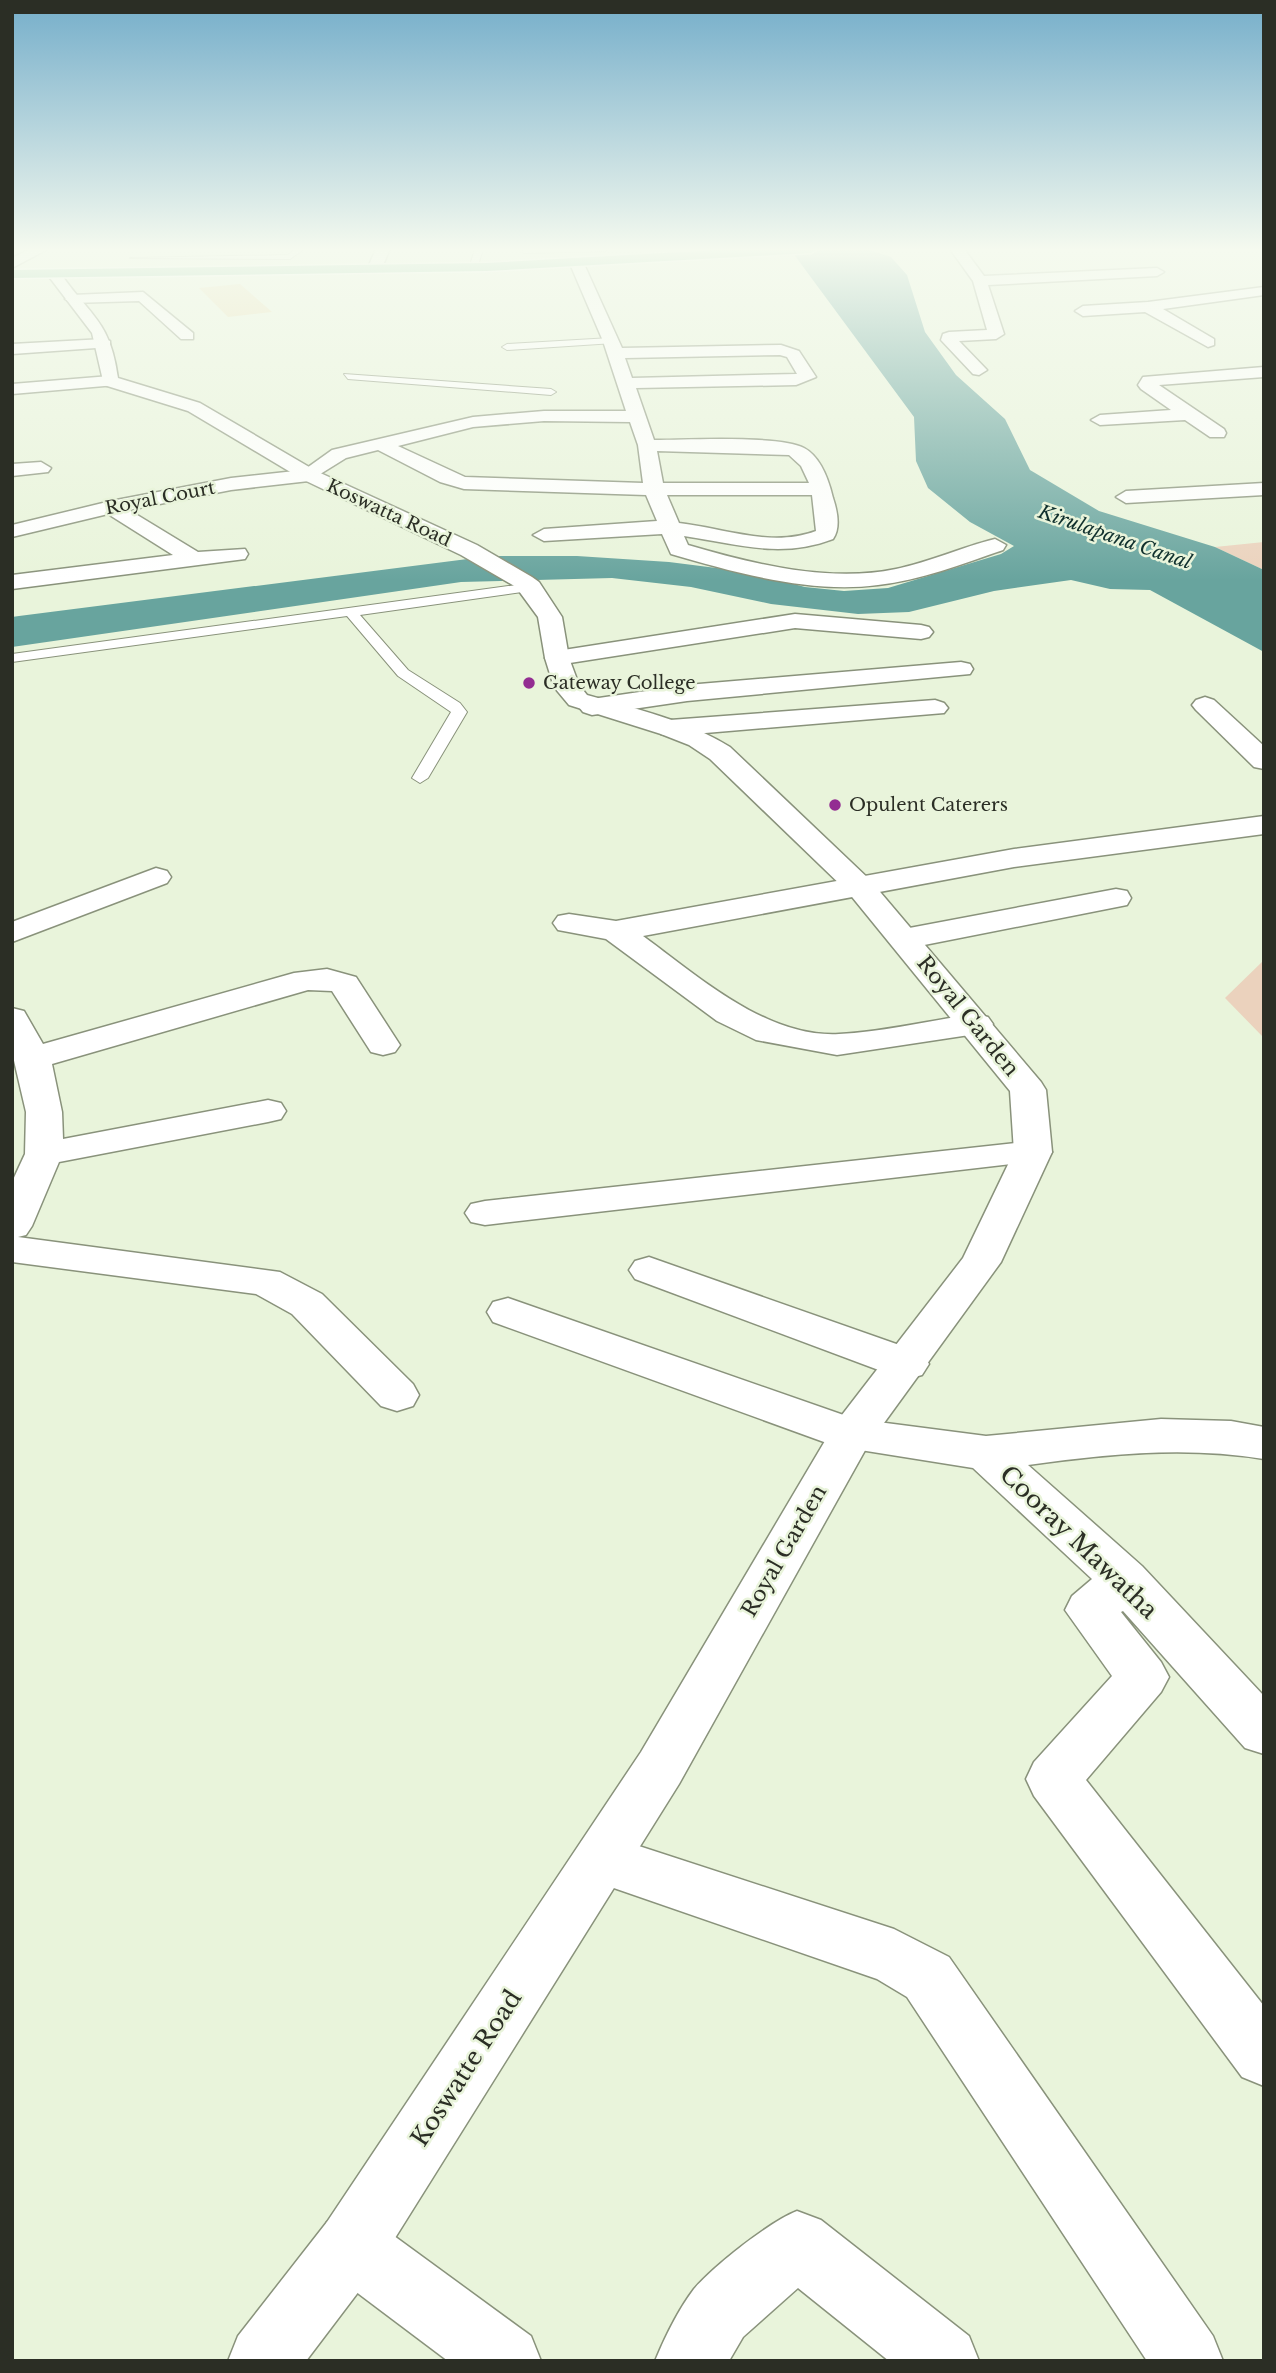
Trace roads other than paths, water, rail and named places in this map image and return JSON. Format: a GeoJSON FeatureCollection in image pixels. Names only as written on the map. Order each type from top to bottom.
{"type":"FeatureCollection","features":[{"type":"Feature","properties":{"kind":"street"},"geometry":{"type":"LineString","coordinates":[[12,389],[110,381],[107,360]]}},
{"type":"Feature","properties":{"kind":"street"},"geometry":{"type":"LineString","coordinates":[[617,360],[633,411],[648,445],[654,489],[679,549],[804,575],[860,580],[890,576],[995,545]]}},
{"type":"Feature","properties":{"kind":"street"},"geometry":{"type":"LineString","coordinates":[[624,383],[796,380],[807,377],[796,360]]}},
{"type":"Feature","properties":{"kind":"street"},"geometry":{"type":"LineString","coordinates":[[970,360],[979,370]]}},
{"type":"Feature","properties":{"kind":"street"},"geometry":{"type":"LineString","coordinates":[[1217,433],[1147,385],[1149,381],[1264,372]]}},
{"type":"Feature","properties":{"kind":"street"},"geometry":{"type":"LineString","coordinates":[[1239,374],[1264,387]]}},
{"type":"Feature","properties":{"kind":"street","name":"Koswatta Road"},"geometry":{"type":"LineString","coordinates":[[110,381],[194,407],[309,475],[469,550]]}},
{"type":"Feature","properties":{"kind":"street"},"geometry":{"type":"LineString","coordinates":[[309,475],[340,454],[473,422],[633,411],[657,404]]}},
{"type":"Feature","properties":{"kind":"street"},"geometry":{"type":"LineString","coordinates":[[1100,420],[1188,414]]}},
{"type":"Feature","properties":{"kind":"street"},"geometry":{"type":"LineString","coordinates":[[378,443],[447,478],[464,483],[654,489],[821,489]]}},
{"type":"Feature","properties":{"kind":"street"},"geometry":{"type":"LineString","coordinates":[[544,535],[668,528],[785,545],[813,542],[826,535],[829,523],[821,489],[809,465],[796,451],[780,448],[648,445]]}},
{"type":"Feature","properties":{"kind":"street"},"geometry":{"type":"LineString","coordinates":[[12,470],[41,468]]}},
{"type":"Feature","properties":{"kind":"street","name":"Royal Court"},"geometry":{"type":"LineString","coordinates":[[12,531],[111,507],[231,484],[309,475]]}},
{"type":"Feature","properties":{"kind":"street"},"geometry":{"type":"LineString","coordinates":[[1126,497],[1264,489]]}},
{"type":"Feature","properties":{"kind":"street"},"geometry":{"type":"LineString","coordinates":[[111,507],[192,558]]}},
{"type":"Feature","properties":{"kind":"street","name":"Royal Garden"},"geometry":{"type":"LineString","coordinates":[[469,550],[528,585],[550,617],[557,658],[567,687],[578,700],[593,707],[670,728],[698,739],[720,753],[859,886],[1028,1090],[1033,1152],[981,1262],[907,1364],[850,1434],[660,1768]]}},
{"type":"Feature","properties":{"kind":"street"},"geometry":{"type":"LineString","coordinates":[[12,582],[237,554]]}},
{"type":"Feature","properties":{"kind":"street"},"geometry":{"type":"LineString","coordinates":[[557,658],[795,621],[921,632]]}},
{"type":"Feature","properties":{"kind":"street"},"geometry":{"type":"LineString","coordinates":[[593,707],[687,693],[961,669]]}},
{"type":"Feature","properties":{"kind":"street"},"geometry":{"type":"LineString","coordinates":[[1205,705],[1264,761]]}},
{"type":"Feature","properties":{"kind":"street"},"geometry":{"type":"LineString","coordinates":[[670,728],[935,708]]}},
{"type":"Feature","properties":{"kind":"street"},"geometry":{"type":"LineString","coordinates":[[569,923],[616,931],[1014,858],[1264,825]]}},
{"type":"Feature","properties":{"kind":"street"},"geometry":{"type":"LineString","coordinates":[[12,933],[156,877]]}},
{"type":"Feature","properties":{"kind":"street"},"geometry":{"type":"LineString","coordinates":[[904,939],[1116,898]]}},
{"type":"Feature","properties":{"kind":"street"},"geometry":{"type":"LineString","coordinates":[[616,931],[729,1014],[768,1034],[837,1045],[976,1024]]}},
{"type":"Feature","properties":{"kind":"street"},"geometry":{"type":"LineString","coordinates":[[33,1058],[306,980],[327,979],[344,984],[383,1045]]}},
{"type":"Feature","properties":{"kind":"street"},"geometry":{"type":"LineString","coordinates":[[12,1018],[33,1058],[44,1112],[44,1154],[12,1226]]}},
{"type":"Feature","properties":{"kind":"street"},"geometry":{"type":"LineString","coordinates":[[44,1154],[268,1111]]}},
{"type":"Feature","properties":{"kind":"street"},"geometry":{"type":"LineString","coordinates":[[485,1213],[1033,1152]]}},
{"type":"Feature","properties":{"kind":"street"},"geometry":{"type":"LineString","coordinates":[[12,1249],[265,1282],[307,1304],[397,1395]]}},
{"type":"Feature","properties":{"kind":"street"},"geometry":{"type":"LineString","coordinates":[[649,1270],[907,1364]]}},
{"type":"Feature","properties":{"kind":"street","name":"Cooray Mawatha"},"geometry":{"type":"LineString","coordinates":[[508,1312],[850,1434],[986,1453],[1125,1580],[1264,1732]]}},
{"type":"Feature","properties":{"kind":"street"},"geometry":{"type":"LineString","coordinates":[[986,1453],[1153,1436],[1240,1437],[1264,1443]]}},
{"type":"Feature","properties":{"kind":"street"},"geometry":{"type":"LineString","coordinates":[[1125,1580],[1090,1610],[1143,1677],[1053,1779],[1264,2056]]}},
{"type":"Feature","properties":{"kind":"street","name":"Koswatte Road"},"geometry":{"type":"LineString","coordinates":[[263,2361],[351,2246],[660,1768]]}},
{"type":"Feature","properties":{"kind":"street"},"geometry":{"type":"LineString","coordinates":[[602,1859],[894,1957],[928,1977],[1188,2361]]}},
{"type":"Feature","properties":{"kind":"street"},"geometry":{"type":"LineString","coordinates":[[690,2361],[719,2313],[797,2244],[944,2361]]}},
{"type":"Feature","properties":{"kind":"street"},"geometry":{"type":"LineString","coordinates":[[351,2246],[506,2361]]}},
{"type":"Feature","properties":{"kind":"lane"},"geometry":{"type":"LineString","coordinates":[[348,376],[549,388],[544,416]]}},
{"type":"Feature","properties":{"kind":"lane"},"geometry":{"type":"LineString","coordinates":[[12,658],[351,613],[528,585]]}},
{"type":"Feature","properties":{"kind":"lane"},"geometry":{"type":"LineString","coordinates":[[351,613],[403,673],[455,706],[458,712],[420,778]]}},
{"type":"Feature","properties":{"kind":"water","name":"Kirulapana Canal"},"geometry":{"type":"Polygon","coordinates":[[[872,360],[945,360],[956,375],[1005,419],[1030,470],[1099,511],[1215,547],[1264,570],[1264,652],[1150,590],[1110,589],[1071,580],[994,591],[909,612],[858,614],[771,604],[691,587],[612,578],[461,582],[12,647],[12,617],[491,556],[577,556],[669,562],[748,572],[805,587],[844,591],[888,588],[1001,554],[1014,546],[970,522],[928,488],[916,461],[914,417],[872,360]]]}},
{"type":"Feature","properties":{"kind":"place","name":"Gateway College"},"geometry":{"type":"Point","coordinates":[529,683]}},
{"type":"Feature","properties":{"kind":"place","name":"Opulent Caterers"},"geometry":{"type":"Point","coordinates":[835,805]}}]}
